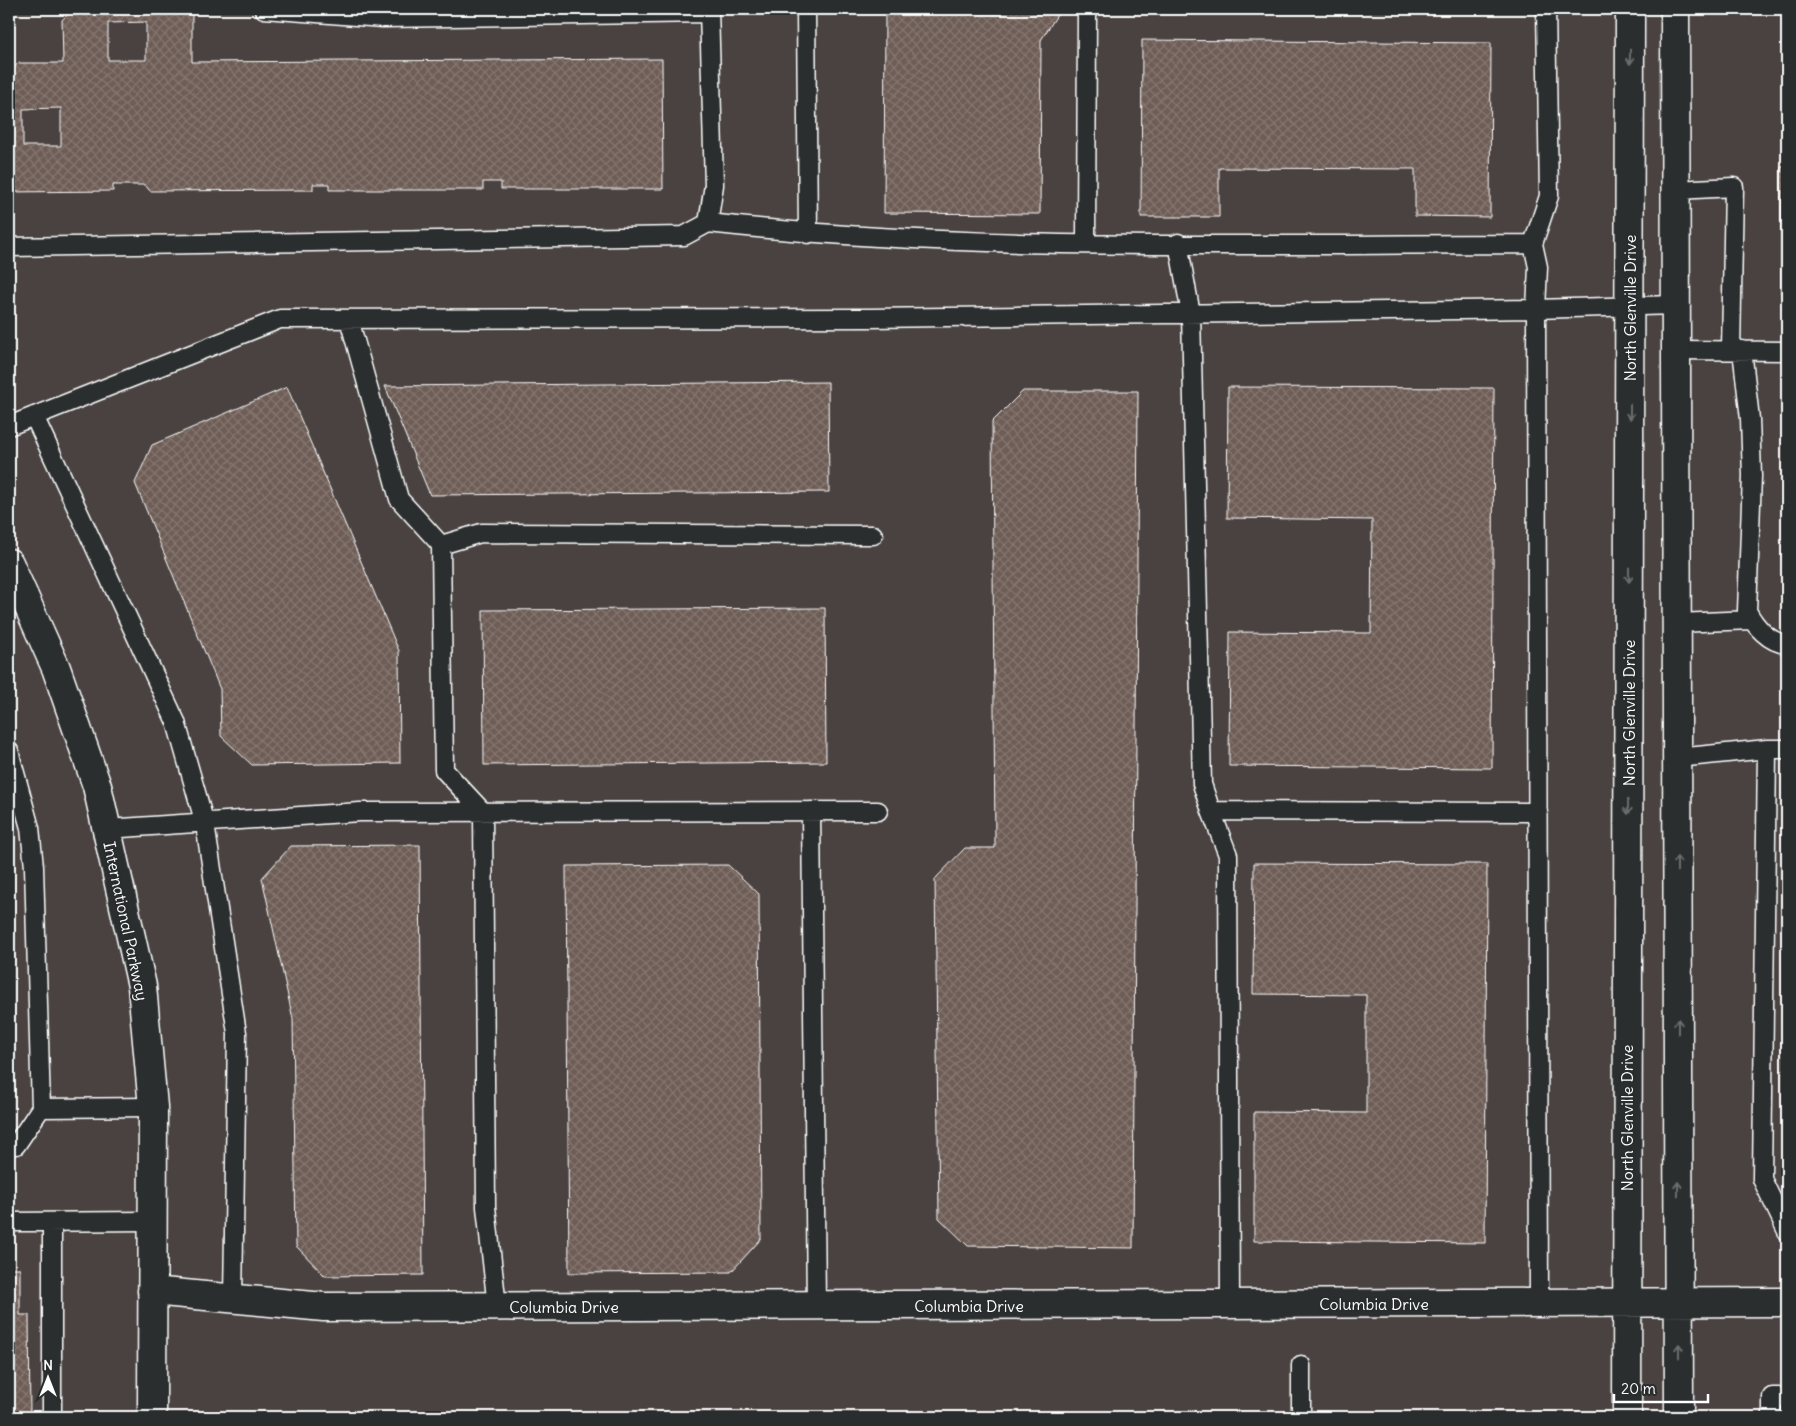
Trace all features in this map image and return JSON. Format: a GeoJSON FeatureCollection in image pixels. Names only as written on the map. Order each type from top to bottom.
{"type":"FeatureCollection","features":[{"type":"Feature","properties":{"kind":"street","name":"North Glenville Drive"},"geometry":{"type":"LineString","coordinates":[[1627,1417],[1630,9]]}},
{"type":"Feature","properties":{"kind":"street"},"geometry":{"type":"LineString","coordinates":[[1675,9],[1679,1417]]}},
{"type":"Feature","properties":{"kind":"street","name":"International Parkway"},"geometry":{"type":"LineString","coordinates":[[9,563],[56,668],[97,786],[142,986],[153,1107],[152,1417]]}},
{"type":"Feature","properties":{"kind":"street","name":"Columbia Drive"},"geometry":{"type":"LineString","coordinates":[[152,1291],[324,1307],[1787,1302]]}},
{"type":"Feature","properties":{"kind":"lane"},"geometry":{"type":"LineString","coordinates":[[264,9],[383,18],[709,11],[714,185],[708,223]]}},
{"type":"Feature","properties":{"kind":"lane"},"geometry":{"type":"LineString","coordinates":[[806,9],[808,234]]}},
{"type":"Feature","properties":{"kind":"lane"},"geometry":{"type":"LineString","coordinates":[[1086,244],[1087,9]]}},
{"type":"Feature","properties":{"kind":"lane"},"geometry":{"type":"LineString","coordinates":[[1539,1304],[1536,309],[1538,267],[1533,244],[1549,196],[1546,9]]}},
{"type":"Feature","properties":{"kind":"lane"},"geometry":{"type":"LineString","coordinates":[[1676,190],[1734,187],[1736,350],[1750,419],[1752,476],[1747,611],[1756,628],[1782,644],[1787,644]]}},
{"type":"Feature","properties":{"kind":"lane"},"geometry":{"type":"LineString","coordinates":[[9,248],[684,236],[708,223],[808,234],[1086,244],[1533,244]]}},
{"type":"Feature","properties":{"kind":"lane"},"geometry":{"type":"LineString","coordinates":[[1178,243],[1191,314],[1202,784],[1228,855],[1230,1305]]}},
{"type":"Feature","properties":{"kind":"lane"},"geometry":{"type":"LineString","coordinates":[[9,426],[280,319],[868,318],[1630,308],[1676,305]]}},
{"type":"Feature","properties":{"kind":"lane"},"geometry":{"type":"LineString","coordinates":[[349,319],[399,499],[441,545],[444,770],[483,812],[486,1207],[497,1307]]}},
{"type":"Feature","properties":{"kind":"lane"},"geometry":{"type":"LineString","coordinates":[[1676,350],[1787,351]]}},
{"type":"Feature","properties":{"kind":"lane"},"geometry":{"type":"LineString","coordinates":[[34,416],[176,722],[205,824],[237,1033],[233,1299]]}},
{"type":"Feature","properties":{"kind":"lane"},"geometry":{"type":"LineString","coordinates":[[441,545],[481,533],[873,535]]}},
{"type":"Feature","properties":{"kind":"lane"},"geometry":{"type":"LineString","coordinates":[[1677,623],[1752,620]]}},
{"type":"Feature","properties":{"kind":"lane"},"geometry":{"type":"LineString","coordinates":[[1677,758],[1787,749]]}},
{"type":"Feature","properties":{"kind":"lane"},"geometry":{"type":"LineString","coordinates":[[1767,750],[1762,1179],[1787,1231]]}},
{"type":"Feature","properties":{"kind":"lane"},"geometry":{"type":"LineString","coordinates":[[9,751],[30,828],[34,867],[41,1108],[16,1145],[9,1145]]}},
{"type":"Feature","properties":{"kind":"lane"},"geometry":{"type":"LineString","coordinates":[[811,811],[816,1306]]}},
{"type":"Feature","properties":{"kind":"lane"},"geometry":{"type":"LineString","coordinates":[[107,829],[205,824],[360,812],[878,811]]}},
{"type":"Feature","properties":{"kind":"lane"},"geometry":{"type":"LineString","coordinates":[[1211,811],[1538,812]]}},
{"type":"Feature","properties":{"kind":"lane"},"geometry":{"type":"LineString","coordinates":[[41,1108],[153,1107]]}},
{"type":"Feature","properties":{"kind":"lane"},"geometry":{"type":"LineString","coordinates":[[9,1222],[152,1221]]}},
{"type":"Feature","properties":{"kind":"lane"},"geometry":{"type":"LineString","coordinates":[[52,1222],[52,1417]]}},
{"type":"Feature","properties":{"kind":"lane"},"geometry":{"type":"LineString","coordinates":[[1301,1364],[1301,1417]]}},
{"type":"Feature","properties":{"kind":"lane"},"geometry":{"type":"LineString","coordinates":[[1772,1417],[1772,1397],[1787,1397]]}},
{"type":"Feature","properties":{"kind":"shaded area"},"geometry":{"type":"Polygon","coordinates":[[[9,9],[1787,9],[1787,1417],[9,1417],[9,9]]]}},
{"type":"Feature","properties":{"kind":"building"},"geometry":{"type":"Polygon","coordinates":[[[73,9],[192,9],[192,62],[662,59],[663,189],[501,189],[501,182],[483,182],[483,190],[329,190],[329,184],[313,184],[313,190],[150,191],[145,185],[113,185],[113,191],[9,192],[9,73],[18,63],[63,63],[62,20],[73,9]],[[146,22],[108,23],[108,60],[146,60],[146,22]],[[61,108],[23,109],[23,146],[61,146],[61,108]]]}},
{"type":"Feature","properties":{"kind":"building"},"geometry":{"type":"Polygon","coordinates":[[[885,9],[1059,9],[1059,12],[1041,40],[1040,214],[884,213],[885,9]]]}},
{"type":"Feature","properties":{"kind":"building"},"geometry":{"type":"Polygon","coordinates":[[[1142,40],[1491,43],[1490,217],[1415,216],[1415,169],[1219,168],[1219,217],[1141,217],[1142,40]]]}},
{"type":"Feature","properties":{"kind":"building"},"geometry":{"type":"Polygon","coordinates":[[[1781,167],[1787,167],[1787,294],[1781,294],[1781,167]]]}},
{"type":"Feature","properties":{"kind":"building"},"geometry":{"type":"Polygon","coordinates":[[[828,382],[829,492],[430,495],[385,386],[828,382]]]}},
{"type":"Feature","properties":{"kind":"building"},"geometry":{"type":"Polygon","coordinates":[[[287,387],[399,651],[400,763],[252,765],[221,736],[220,689],[135,483],[152,445],[287,387]]]}},
{"type":"Feature","properties":{"kind":"building"},"geometry":{"type":"Polygon","coordinates":[[[1228,387],[1494,388],[1492,768],[1229,766],[1230,632],[1371,633],[1372,520],[1227,518],[1228,387]]]}},
{"type":"Feature","properties":{"kind":"building"},"geometry":{"type":"Polygon","coordinates":[[[1023,391],[1138,391],[1133,1248],[968,1246],[939,1218],[935,879],[965,848],[995,848],[992,422],[1023,391]]]}},
{"type":"Feature","properties":{"kind":"building"},"geometry":{"type":"Polygon","coordinates":[[[825,608],[826,762],[484,765],[483,610],[825,608]]]}},
{"type":"Feature","properties":{"kind":"building"},"geometry":{"type":"Polygon","coordinates":[[[420,845],[423,1275],[325,1276],[296,1246],[293,1019],[262,878],[291,846],[420,845]]]}},
{"type":"Feature","properties":{"kind":"building"},"geometry":{"type":"Polygon","coordinates":[[[1254,863],[1487,864],[1485,1243],[1254,1241],[1254,1112],[1366,1113],[1366,995],[1253,994],[1254,863]]]}},
{"type":"Feature","properties":{"kind":"building"},"geometry":{"type":"Polygon","coordinates":[[[728,865],[759,894],[761,1239],[731,1272],[569,1273],[566,866],[728,865]]]}},
{"type":"Feature","properties":{"kind":"building"},"geometry":{"type":"Polygon","coordinates":[[[9,1268],[20,1268],[20,1315],[29,1315],[30,1417],[9,1417],[9,1268]]]}}]}
